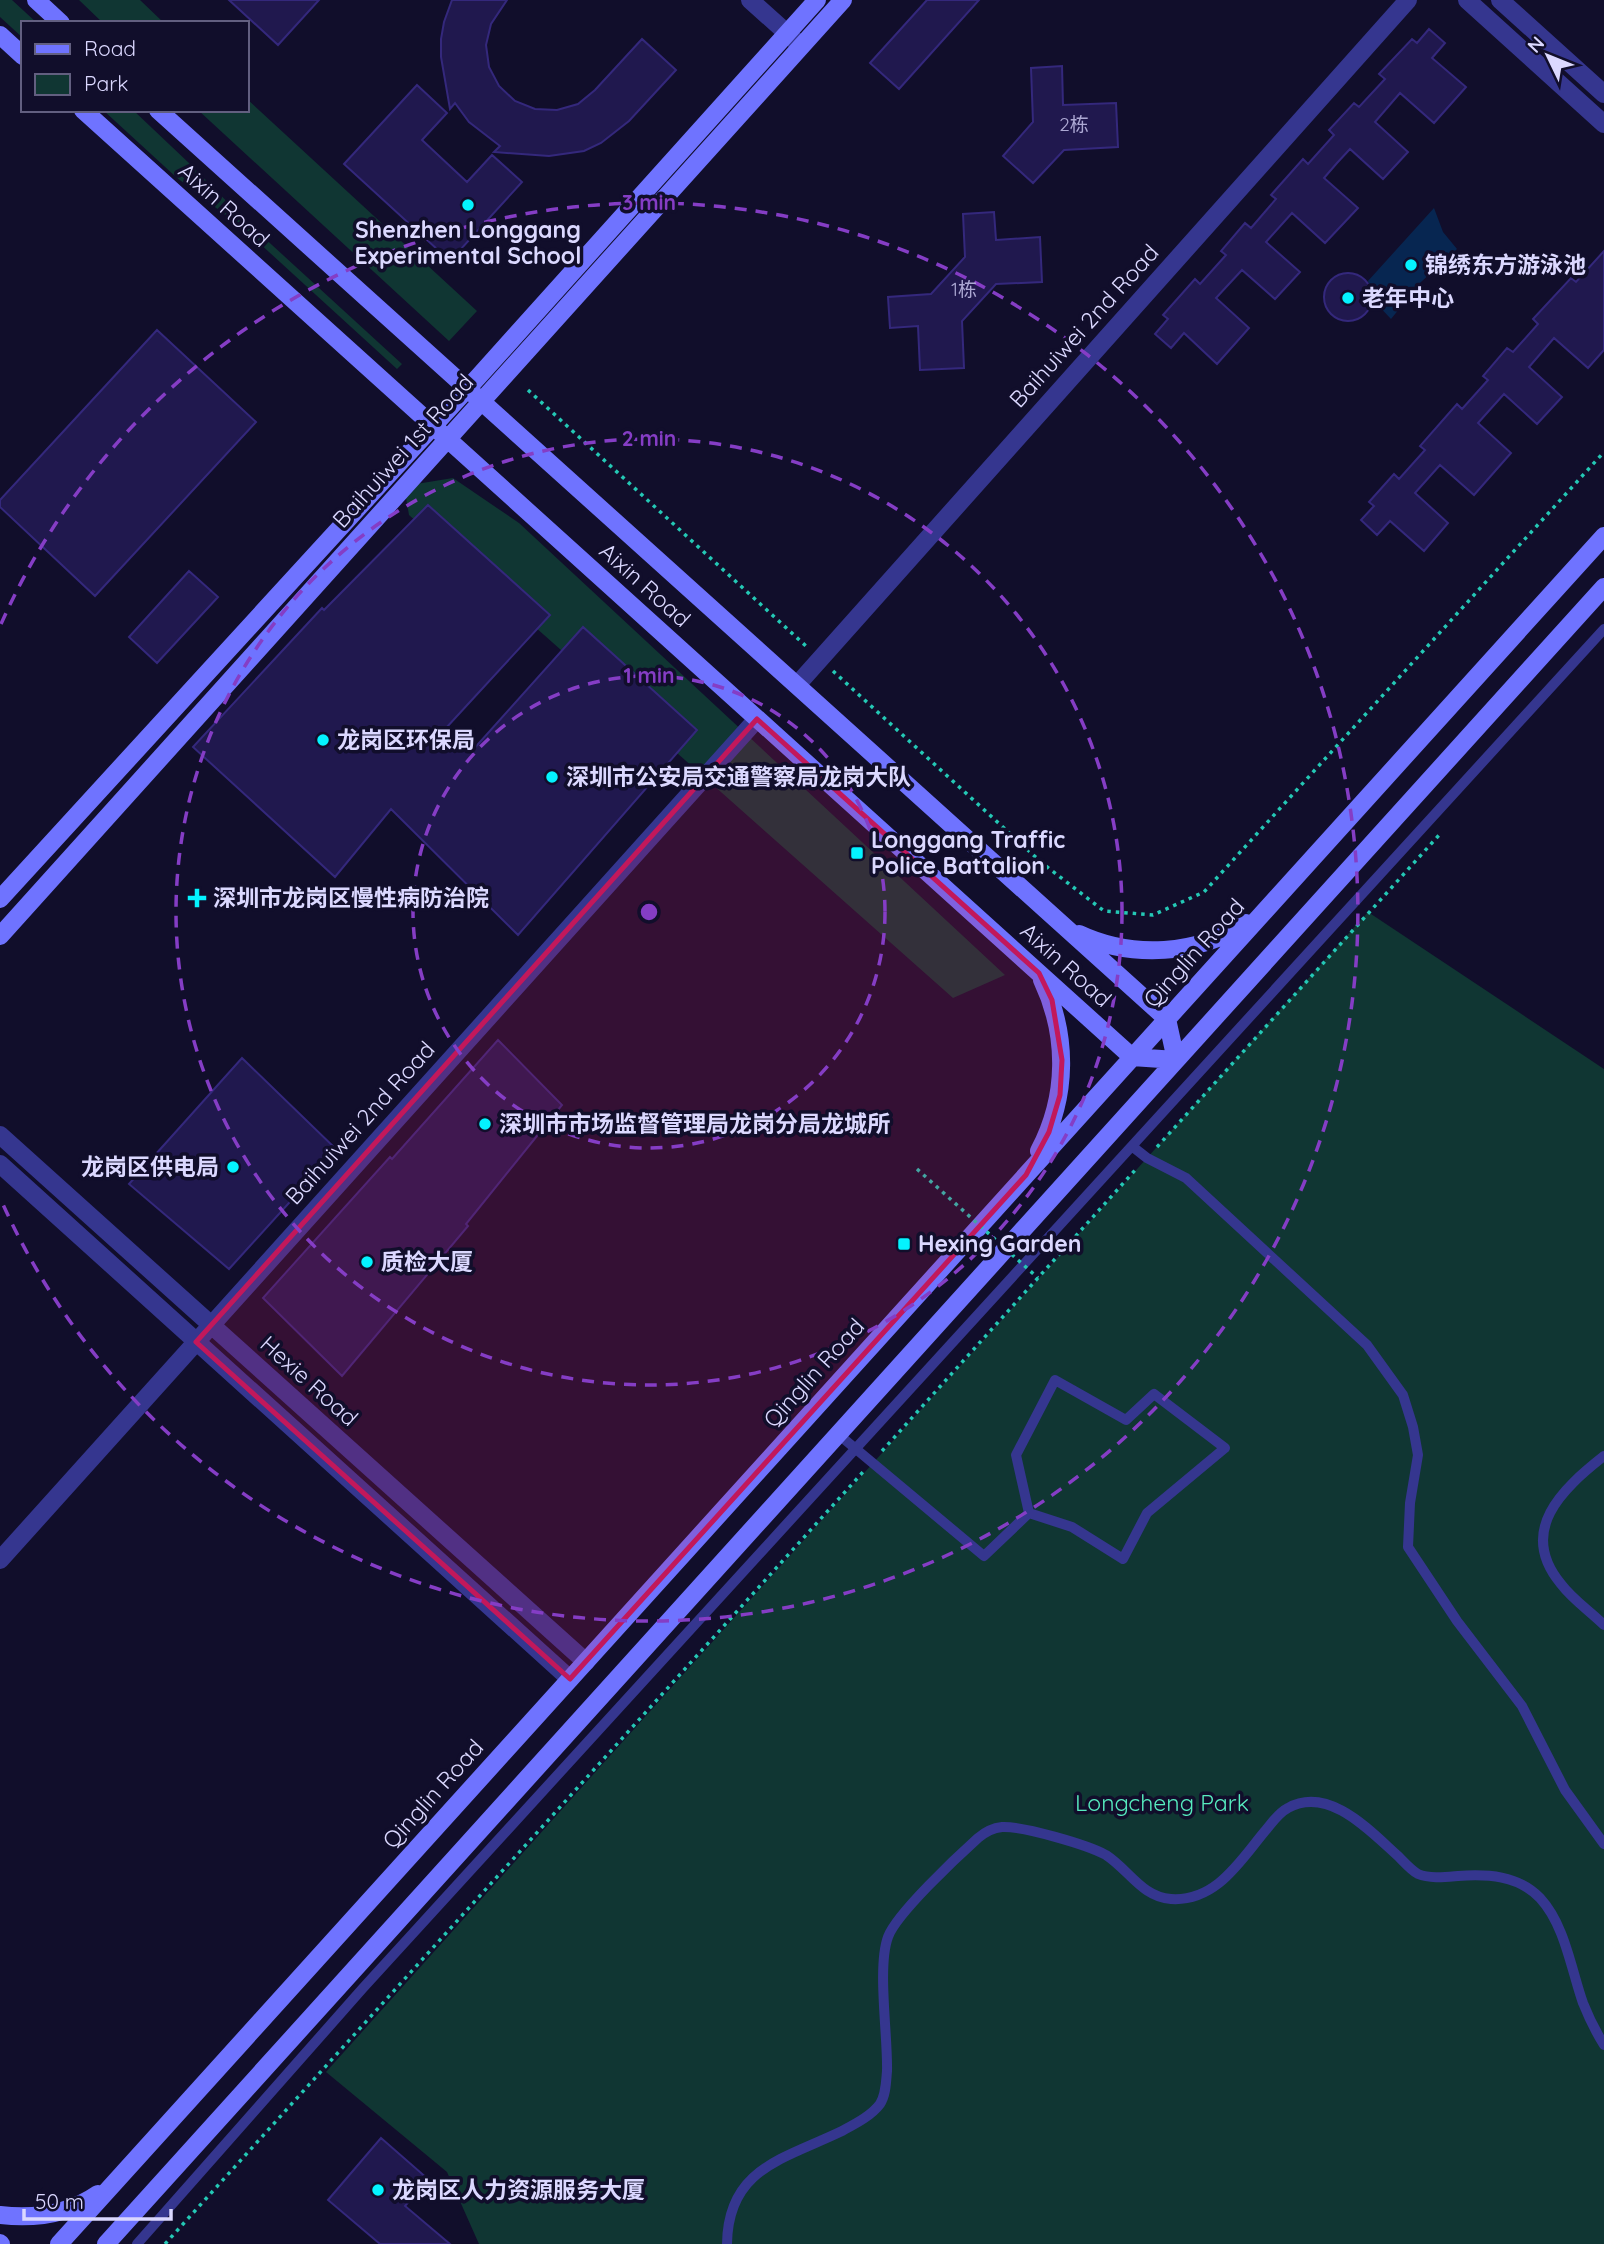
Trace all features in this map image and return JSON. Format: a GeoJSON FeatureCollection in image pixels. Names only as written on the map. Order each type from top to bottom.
{"type":"FeatureCollection","features":[{"type":"Feature","properties":{"kind":"street"},"geometry":{"type":"LineString","coordinates":[[36,0],[59,21]]}},
{"type":"Feature","properties":{"kind":"street"},"geometry":{"type":"LineString","coordinates":[[750,0],[801,46]]}},
{"type":"Feature","properties":{"kind":"street","name":"Baihuiwei 1st Road"},"geometry":{"type":"LineString","coordinates":[[0,936],[817,0]]}},
{"type":"Feature","properties":{"kind":"street","name":"Baihuiwei 1st Road"},"geometry":{"type":"LineString","coordinates":[[474,395],[843,0]]}},
{"type":"Feature","properties":{"kind":"street","name":"Baihuiwei 2nd Road"},"geometry":{"type":"LineString","coordinates":[[797,685],[1408,0]]}},
{"type":"Feature","properties":{"kind":"street"},"geometry":{"type":"LineString","coordinates":[[1467,0],[1604,124]]}},
{"type":"Feature","properties":{"kind":"street"},"geometry":{"type":"LineString","coordinates":[[1500,0],[1604,94]]}},
{"type":"Feature","properties":{"kind":"street"},"geometry":{"type":"LineString","coordinates":[[0,36],[21,54]]}},
{"type":"Feature","properties":{"kind":"street","name":"Aixin Road"},"geometry":{"type":"LineString","coordinates":[[85,112],[1132,1057]]}},
{"type":"Feature","properties":{"kind":"street","name":"Aixin Road"},"geometry":{"type":"LineString","coordinates":[[160,112],[1167,1019]]}},
{"type":"Feature","properties":{"kind":"street","name":"Baihuiwei 1st Road"},"geometry":{"type":"LineString","coordinates":[[0,899],[440,433]]}},
{"type":"Feature","properties":{"kind":"street","name":"Qinglin Road"},"geometry":{"type":"LineString","coordinates":[[60,2244],[1604,536]]}},
{"type":"Feature","properties":{"kind":"street"},"geometry":{"type":"LineString","coordinates":[[106,2244],[1604,587]]}},
{"type":"Feature","properties":{"kind":"street","name":"Baihuiwei 2nd Road"},"geometry":{"type":"LineString","coordinates":[[0,1560],[757,719]]}},
{"type":"Feature","properties":{"kind":"street"},"geometry":{"type":"LineString","coordinates":[[1067,929],[1093,941],[1155,951],[1190,947],[1228,934],[1266,909]]}},
{"type":"Feature","properties":{"kind":"street"},"geometry":{"type":"LineString","coordinates":[[1026,1175],[1049,1132],[1060,1095],[1062,1059],[1059,1031],[1052,1000],[1039,973]]}},
{"type":"Feature","properties":{"kind":"street"},"geometry":{"type":"LineString","coordinates":[[1167,1019],[1176,1060]]}},
{"type":"Feature","properties":{"kind":"street"},"geometry":{"type":"LineString","coordinates":[[1132,1057],[1176,1060]]}},
{"type":"Feature","properties":{"kind":"street","name":"Hexie Road"},"geometry":{"type":"LineString","coordinates":[[0,1135],[586,1662]]}},
{"type":"Feature","properties":{"kind":"street","name":"Hexie Road"},"geometry":{"type":"LineString","coordinates":[[0,1164],[570,1679]]}},
{"type":"Feature","properties":{"kind":"street"},"geometry":{"type":"LineString","coordinates":[[0,2215],[27,2217],[53,2213],[84,2203],[118,2180]]}},
{"type":"Feature","properties":{"kind":"lane"},"geometry":{"type":"LineString","coordinates":[[137,2244],[363,1988],[1604,629]]}},
{"type":"Feature","properties":{"kind":"lane"},"geometry":{"type":"LineString","coordinates":[[1133,1147],[1147,1158],[1186,1178],[1367,1345],[1386,1367],[1403,1395],[1418,1455],[1410,1503],[1408,1547],[1457,1621],[1522,1706],[1565,1790],[1604,1844]]}},
{"type":"Feature","properties":{"kind":"lane"},"geometry":{"type":"LineString","coordinates":[[1055,1380],[1126,1420],[1154,1394],[1225,1448],[1147,1513],[1123,1559],[1072,1527],[1029,1513],[1016,1455],[1055,1380]]}},
{"type":"Feature","properties":{"kind":"lane"},"geometry":{"type":"LineString","coordinates":[[838,1434],[984,1556],[1029,1513]]}},
{"type":"Feature","properties":{"kind":"lane"},"geometry":{"type":"LineString","coordinates":[[1604,1455],[1551,1509],[1544,1522],[1542,1534],[1545,1556],[1555,1576],[1564,1588],[1604,1625]]}},
{"type":"Feature","properties":{"kind":"lane"},"geometry":{"type":"LineString","coordinates":[[727,2244],[727,2226],[732,2206],[749,2181],[774,2163],[856,2123],[882,2102],[887,2053],[884,1962],[889,1934],[906,1910],[982,1836],[994,1828],[1018,1829],[1092,1849],[1109,1857],[1152,1895],[1173,1900],[1197,1896],[1222,1882],[1285,1810],[1306,1803],[1336,1807],[1350,1815],[1417,1873],[1446,1877],[1480,1875],[1507,1878],[1539,1897],[1564,1942],[1584,2004],[1604,2045]]}},
{"type":"Feature","properties":{"kind":"path"},"geometry":{"type":"LineString","coordinates":[[528,390],[1042,863],[1104,911],[1153,915],[1204,892],[1604,452]]}},
{"type":"Feature","properties":{"kind":"path"},"geometry":{"type":"LineString","coordinates":[[165,2244],[1446,827]]}},
{"type":"Feature","properties":{"kind":"path"},"geometry":{"type":"LineString","coordinates":[[917,1170],[1038,1278]]}},
{"type":"Feature","properties":{"kind":"highlighted area"},"geometry":{"type":"Polygon","coordinates":[[[757,719],[1039,973],[1052,1000],[1062,1060],[1060,1095],[1049,1132],[1026,1175],[570,1679],[196,1342],[757,719]]]}},
{"type":"Feature","properties":{"kind":"green space"},"geometry":{"type":"Polygon","coordinates":[[[0,0],[12,0],[35,21],[21,21],[21,36],[0,17],[0,0]]]}},
{"type":"Feature","properties":{"kind":"green space"},"geometry":{"type":"Polygon","coordinates":[[[79,0],[140,0],[162,21],[101,21],[79,0]]]}},
{"type":"Feature","properties":{"kind":"green space"},"geometry":{"type":"Polygon","coordinates":[[[248,100],[477,311],[449,341],[200,112],[248,112],[248,100]]]}},
{"type":"Feature","properties":{"kind":"green space"},"geometry":{"type":"Polygon","coordinates":[[[105,112],[135,112],[248,223],[402,364],[397,369],[246,231],[176,177],[105,112]]]}},
{"type":"Feature","properties":{"kind":"green space"},"geometry":{"type":"Polygon","coordinates":[[[453,478],[519,523],[1005,975],[953,998],[409,515],[404,486],[453,478]]]}},
{"type":"Feature","properties":{"kind":"green space","name":"Longcheng Park"},"geometry":{"type":"Polygon","coordinates":[[[1368,912],[1604,1069],[1604,2244],[479,2244],[447,2172],[326,2072],[1368,912]]]}},
{"type":"Feature","properties":{"kind":"water","name":"锦绣东方游泳池"},"geometry":{"type":"Polygon","coordinates":[[[1434,208],[1443,232],[1457,249],[1421,282],[1391,319],[1376,303],[1368,281],[1434,208]]]}},
{"type":"Feature","properties":{"kind":"building"},"geometry":{"type":"Polygon","coordinates":[[[229,0],[319,0],[278,45],[229,0]]]}},
{"type":"Feature","properties":{"kind":"building"},"geometry":{"type":"Polygon","coordinates":[[[452,0],[507,0],[491,24],[486,45],[489,67],[499,86],[515,101],[535,109],[557,110],[578,104],[595,90],[642,39],[676,70],[629,121],[601,143],[584,151],[549,156],[494,152],[500,146],[469,122],[455,103],[450,109],[441,57],[441,39],[452,0]]]}},
{"type":"Feature","properties":{"kind":"building"},"geometry":{"type":"Polygon","coordinates":[[[927,0],[979,0],[899,89],[870,63],[927,0]]]}},
{"type":"Feature","properties":{"kind":"building"},"geometry":{"type":"Polygon","coordinates":[[[1429,29],[1445,43],[1432,58],[1466,87],[1434,123],[1400,93],[1375,122],[1408,152],[1383,179],[1350,149],[1337,163],[1324,178],[1358,208],[1325,243],[1292,213],[1266,242],[1300,272],[1275,299],[1242,270],[1216,298],[1249,328],[1217,364],[1184,333],[1171,348],[1155,334],[1168,319],[1163,315],[1195,279],[1200,284],[1226,255],[1221,251],[1245,223],[1251,228],[1276,199],[1271,195],[1303,159],[1308,164],[1334,135],[1329,130],[1354,103],[1359,107],[1385,79],[1379,74],[1412,39],[1417,43],[1429,29]]]}},
{"type":"Feature","properties":{"kind":"building"},"geometry":{"type":"Polygon","coordinates":[[[1062,66],[1063,105],[1116,103],[1118,147],[1064,150],[1033,183],[1003,156],[1033,122],[1031,68],[1062,66]]]}},
{"type":"Feature","properties":{"kind":"building"},"geometry":{"type":"Polygon","coordinates":[[[417,85],[447,113],[422,140],[467,182],[492,155],[522,182],[450,261],[344,164],[417,85]]]}},
{"type":"Feature","properties":{"kind":"building"},"geometry":{"type":"Polygon","coordinates":[[[994,212],[996,240],[1040,237],[1042,282],[996,284],[962,321],[964,368],[920,370],[918,326],[890,328],[888,297],[931,294],[965,257],[963,214],[994,212]]]}},
{"type":"Feature","properties":{"kind":"building"},"geometry":{"type":"Polygon","coordinates":[[[1604,251],[1604,350],[1588,368],[1554,338],[1529,367],[1562,397],[1537,424],[1504,394],[1478,423],[1511,453],[1474,495],[1440,465],[1415,493],[1448,523],[1424,551],[1390,521],[1377,535],[1361,520],[1374,506],[1369,502],[1394,474],[1399,479],[1425,450],[1420,446],[1457,404],[1462,409],[1488,380],[1483,376],[1507,348],[1513,352],[1538,324],[1533,319],[1571,278],[1576,282],[1604,251]]]}},
{"type":"Feature","properties":{"kind":"building","name":"老年中心"},"geometry":{"type":"Polygon","coordinates":[[[1348,273],[1365,280],[1372,297],[1365,314],[1348,321],[1331,314],[1324,297],[1331,280],[1348,273]]]}},
{"type":"Feature","properties":{"kind":"building"},"geometry":{"type":"Polygon","coordinates":[[[157,330],[256,422],[95,596],[0,507],[0,500],[157,330]]]}},
{"type":"Feature","properties":{"kind":"building"},"geometry":{"type":"Polygon","coordinates":[[[428,505],[550,615],[446,728],[471,752],[583,627],[697,730],[518,935],[391,809],[335,877],[193,747],[322,608],[324,610],[428,505]]]}},
{"type":"Feature","properties":{"kind":"building"},"geometry":{"type":"Polygon","coordinates":[[[189,571],[218,597],[157,663],[129,637],[189,571]]]}},
{"type":"Feature","properties":{"kind":"building"},"geometry":{"type":"Polygon","coordinates":[[[498,1040],[562,1105],[466,1224],[468,1226],[342,1376],[263,1298],[498,1040]]]}},
{"type":"Feature","properties":{"kind":"building","name":"龙岗区供电局"},"geometry":{"type":"Polygon","coordinates":[[[242,1058],[337,1150],[229,1269],[129,1184],[242,1058]]]}},
{"type":"Feature","properties":{"kind":"building","name":"龙岗区人力资源服务大厦"},"geometry":{"type":"Polygon","coordinates":[[[381,2138],[428,2179],[405,2206],[450,2244],[380,2244],[328,2200],[381,2138]]]}},
{"type":"Feature","properties":{"kind":"place","name":"Shenzhen Longgang Experimental School"},"geometry":{"type":"Point","coordinates":[468,205]}},
{"type":"Feature","properties":{"kind":"place","name":"锦绣东方游泳池"},"geometry":{"type":"Point","coordinates":[1411,265]}},
{"type":"Feature","properties":{"kind":"place","name":"老年中心"},"geometry":{"type":"Point","coordinates":[1348,298]}},
{"type":"Feature","properties":{"kind":"place","name":"龙岗区环保局"},"geometry":{"type":"Point","coordinates":[323,740]}},
{"type":"Feature","properties":{"kind":"place","name":"深圳市公安局交通警察局龙岗大队"},"geometry":{"type":"Point","coordinates":[552,777]}},
{"type":"Feature","properties":{"kind":"place","name":"Longgang Traffic Police Battalion"},"geometry":{"type":"Point","coordinates":[857,853]}},
{"type":"Feature","properties":{"kind":"place","name":"深圳市龙岗区慢性病防治院"},"geometry":{"type":"Point","coordinates":[197,898]}},
{"type":"Feature","properties":{"kind":"place","name":"深圳市市场监督管理局龙岗分局龙城所"},"geometry":{"type":"Point","coordinates":[485,1124]}},
{"type":"Feature","properties":{"kind":"place","name":"龙岗区供电局"},"geometry":{"type":"Point","coordinates":[233,1167]}},
{"type":"Feature","properties":{"kind":"place","name":"Hexing Garden"},"geometry":{"type":"Point","coordinates":[904,1244]}},
{"type":"Feature","properties":{"kind":"place","name":"质检大厦"},"geometry":{"type":"Point","coordinates":[367,1262]}},
{"type":"Feature","properties":{"kind":"place","name":"龙岗区人力资源服务大厦"},"geometry":{"type":"Point","coordinates":[378,2190]}}]}
